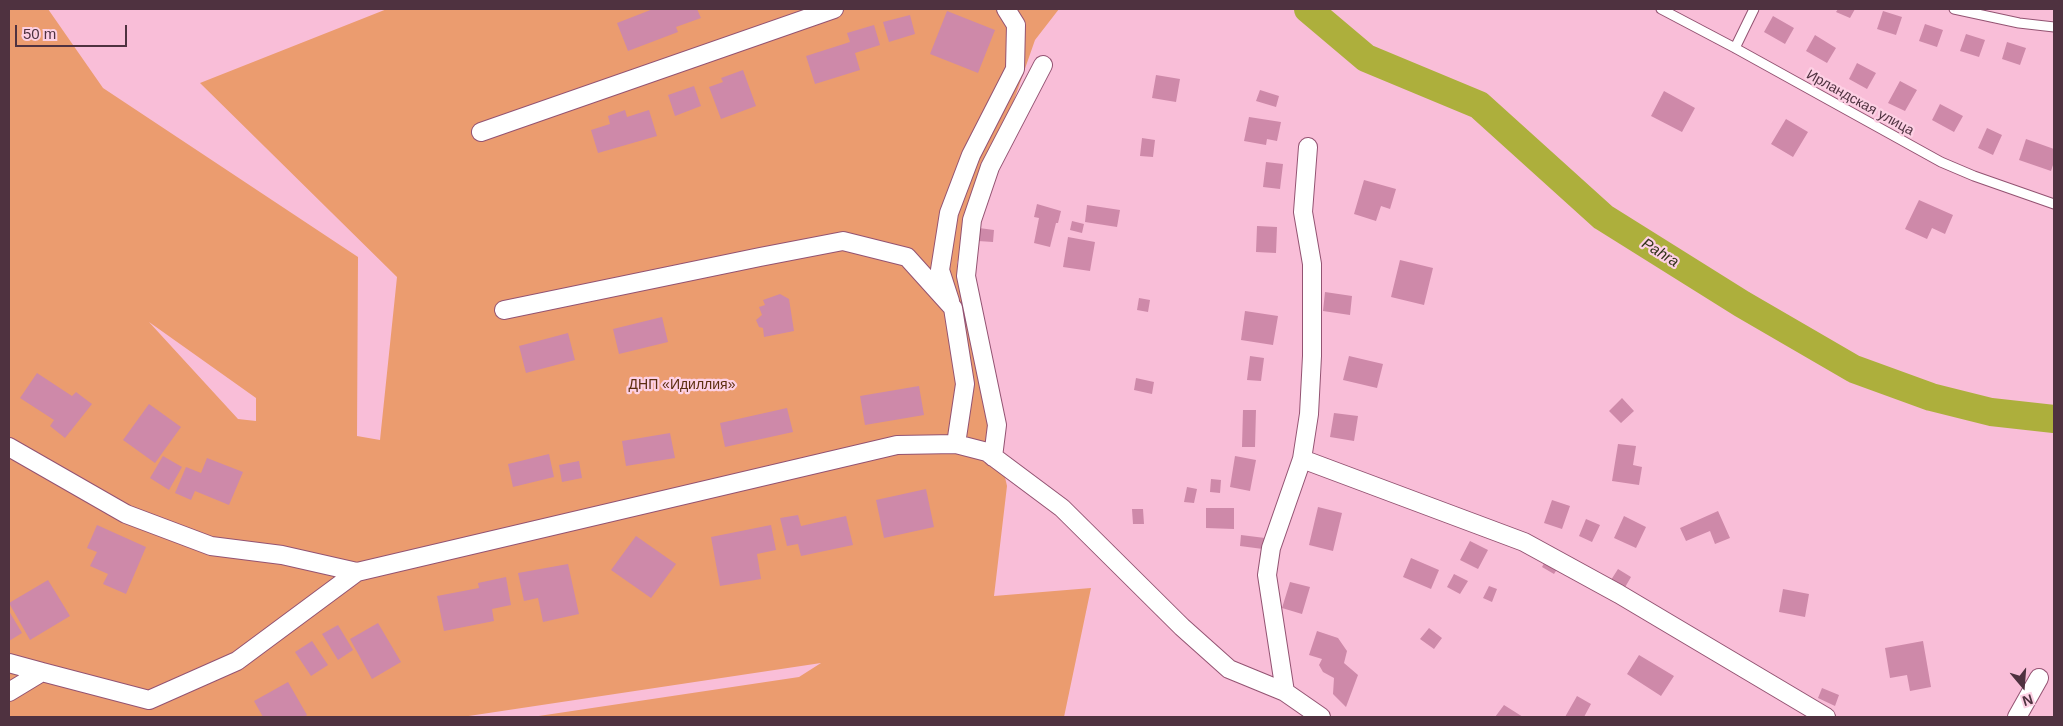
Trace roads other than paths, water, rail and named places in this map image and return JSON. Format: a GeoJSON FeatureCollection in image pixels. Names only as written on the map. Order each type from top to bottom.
{"type":"FeatureCollection","features":[{"type":"Feature","properties":{"kind":"street"},"geometry":{"type":"LineString","coordinates":[[480,132],[834,9]]}},
{"type":"Feature","properties":{"kind":"street"},"geometry":{"type":"LineString","coordinates":[[956,444],[965,384],[953,308],[940,270],[949,213],[971,155],[1014,69],[1016,25],[1006,9]]}},
{"type":"Feature","properties":{"kind":"street"},"geometry":{"type":"LineString","coordinates":[[993,457],[997,425],[966,276],[972,220],[990,167],[1043,65]]}},
{"type":"Feature","properties":{"kind":"street"},"geometry":{"type":"LineString","coordinates":[[1285,692],[1267,576],[1271,548],[1302,459],[1309,414],[1312,356],[1312,264],[1303,212],[1308,147]]}},
{"type":"Feature","properties":{"kind":"street"},"geometry":{"type":"LineString","coordinates":[[504,310],[843,241],[907,257],[953,308]]}},
{"type":"Feature","properties":{"kind":"street"},"geometry":{"type":"LineString","coordinates":[[9,663],[149,700],[237,662],[357,572],[897,446],[956,444],[986,452],[1062,508],[1182,627],[1229,669],[1285,692],[1321,717]]}},
{"type":"Feature","properties":{"kind":"street"},"geometry":{"type":"LineString","coordinates":[[9,447],[126,514],[211,546],[282,555],[357,572]]}},
{"type":"Feature","properties":{"kind":"street"},"geometry":{"type":"LineString","coordinates":[[1302,459],[1524,542],[1619,594],[1826,717]]}},
{"type":"Feature","properties":{"kind":"street"},"geometry":{"type":"LineString","coordinates":[[9,692],[42,672]]}},
{"type":"Feature","properties":{"kind":"street"},"geometry":{"type":"LineString","coordinates":[[2017,717],[2039,678]]}},
{"type":"Feature","properties":{"kind":"lane","name":"Ирландская улица"},"geometry":{"type":"LineString","coordinates":[[1660,9],[1735,48],[1941,162],[1974,176],[2054,204]]}},
{"type":"Feature","properties":{"kind":"lane"},"geometry":{"type":"LineString","coordinates":[[1735,48],[1754,9]]}},
{"type":"Feature","properties":{"kind":"lane"},"geometry":{"type":"LineString","coordinates":[[1954,9],[2019,23],[2054,27]]}},
{"type":"Feature","properties":{"kind":"waterway","name":"Pahra"},"geometry":{"type":"LineString","coordinates":[[1308,9],[1366,58],[1479,105],[1603,217],[1742,304],[1854,369],[1931,397],[1991,412],[2054,419]]}},
{"type":"Feature","properties":{"kind":"park label","name":"ДНП «Идиллия»"},"geometry":{"type":"Point","coordinates":[682,385]}}]}
